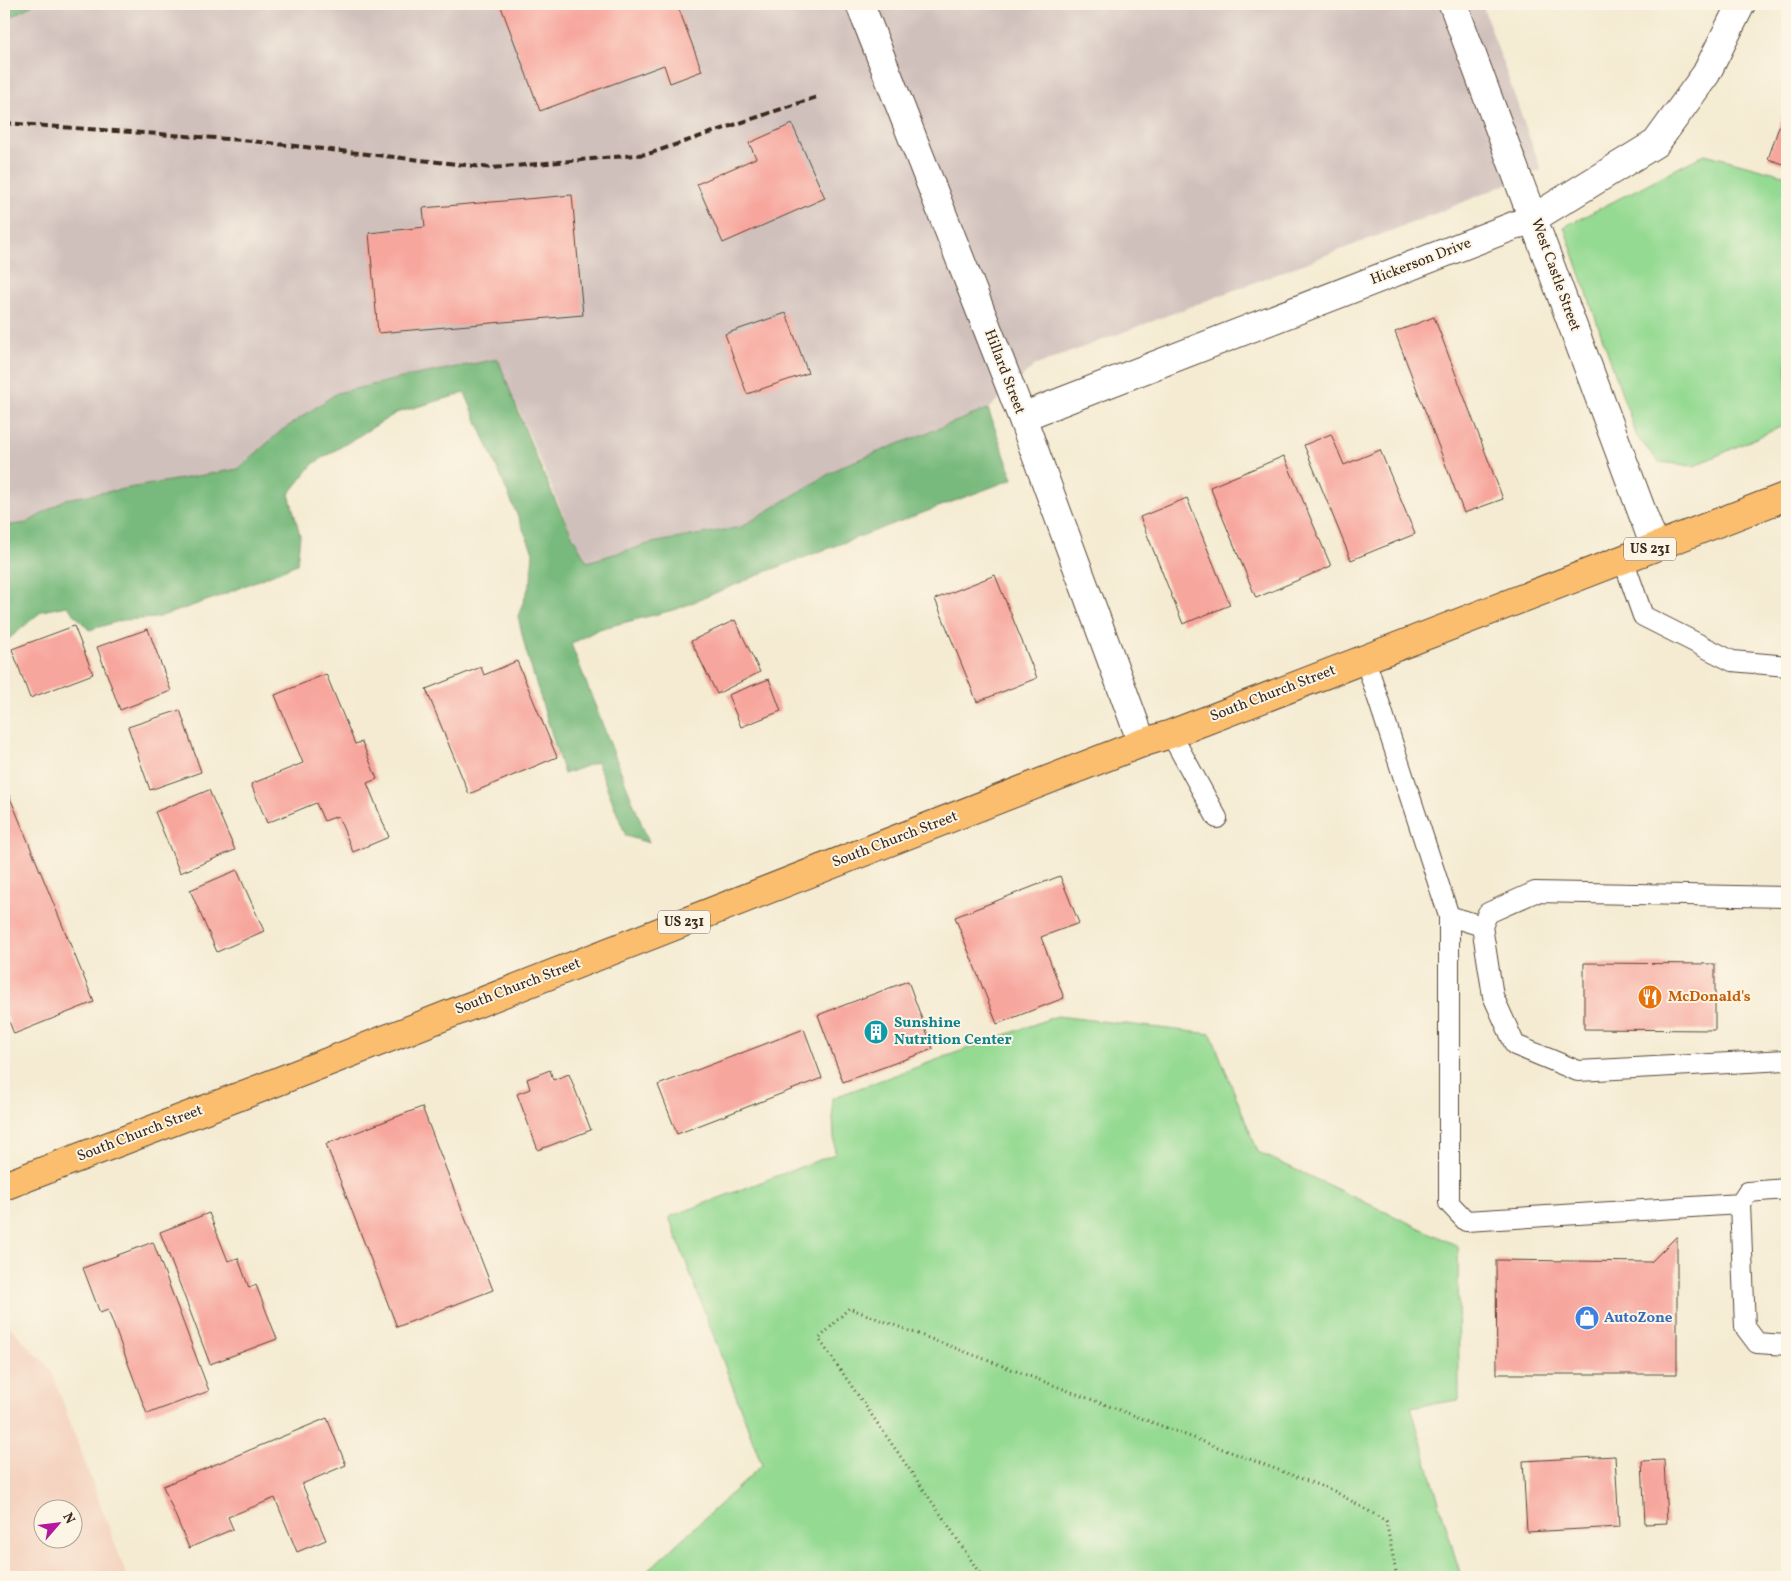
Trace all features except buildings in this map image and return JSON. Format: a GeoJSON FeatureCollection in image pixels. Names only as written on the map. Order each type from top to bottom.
{"type":"FeatureCollection","features":[{"type":"Feature","properties":{"kind":"main road","name":"South Church Street"},"geometry":{"type":"LineString","coordinates":[[4,1186],[256,1090],[1142,743],[1171,734],[1787,496]]}},
{"type":"Feature","properties":{"kind":"street","name":"Hillard Street"},"geometry":{"type":"LineString","coordinates":[[860,4],[1022,417],[1142,743]]}},
{"type":"Feature","properties":{"kind":"street","name":"West Castle Street"},"geometry":{"type":"LineString","coordinates":[[1453,4],[1655,547]]}},
{"type":"Feature","properties":{"kind":"street","name":"Hickerson Drive"},"geometry":{"type":"LineString","coordinates":[[1022,417],[1534,218],[1656,143],[1706,74],[1740,4]]}},
{"type":"Feature","properties":{"kind":"lane"},"geometry":{"type":"LineString","coordinates":[[1623,560],[1643,616],[1732,661],[1787,666]]}},
{"type":"Feature","properties":{"kind":"lane"},"geometry":{"type":"LineString","coordinates":[[1365,659],[1449,916],[1449,1203],[1466,1221],[1740,1204]]}},
{"type":"Feature","properties":{"kind":"lane"},"geometry":{"type":"LineString","coordinates":[[1171,734],[1217,818]]}},
{"type":"Feature","properties":{"kind":"lane"},"geometry":{"type":"LineString","coordinates":[[1787,897],[1535,892],[1488,913],[1482,926],[1494,996],[1515,1044],[1578,1071],[1787,1060]]}},
{"type":"Feature","properties":{"kind":"lane"},"geometry":{"type":"LineString","coordinates":[[1449,916],[1482,926]]}},
{"type":"Feature","properties":{"kind":"lane"},"geometry":{"type":"LineString","coordinates":[[1787,1189],[1748,1192],[1740,1204],[1745,1327],[1757,1343],[1787,1344]]}},
{"type":"Feature","properties":{"kind":"path"},"geometry":{"type":"LineString","coordinates":[[982,1577],[819,1339],[849,1308],[1334,1491],[1386,1521],[1397,1577]]}},
{"type":"Feature","properties":{"kind":"shaded area"},"geometry":{"type":"Polygon","coordinates":[[[4,4],[1482,4],[1541,170],[1427,217],[1034,366],[988,409],[842,466],[741,527],[652,543],[587,562],[567,523],[497,359],[281,431],[238,469],[66,499],[27,523],[4,526],[4,4]]]}},
{"type":"Feature","properties":{"kind":"shaded area"},"geometry":{"type":"Polygon","coordinates":[[[4,1320],[51,1370],[127,1577],[4,1577],[4,1320]]]}},
{"type":"Feature","properties":{"kind":"green space"},"geometry":{"type":"Polygon","coordinates":[[[4,4],[34,4],[4,21],[4,4]]]}},
{"type":"Feature","properties":{"kind":"green space"},"geometry":{"type":"Polygon","coordinates":[[[1705,154],[1787,176],[1787,424],[1694,466],[1659,462],[1637,437],[1564,227],[1705,154]]]}},
{"type":"Feature","properties":{"kind":"green space"},"geometry":{"type":"Polygon","coordinates":[[[498,359],[549,488],[587,562],[652,543],[741,527],[842,466],[988,409],[1013,479],[768,571],[677,609],[599,629],[571,644],[649,843],[626,836],[597,762],[564,774],[526,651],[518,616],[531,581],[533,552],[465,393],[396,413],[313,464],[289,494],[300,535],[297,564],[215,598],[156,618],[123,620],[89,630],[67,606],[42,611],[4,643],[4,526],[27,523],[66,499],[238,469],[281,431],[337,393],[498,359]]]}},
{"type":"Feature","properties":{"kind":"green space"},"geometry":{"type":"Polygon","coordinates":[[[1057,1016],[1211,1034],[1258,1152],[1458,1246],[1459,1400],[1411,1407],[1461,1577],[641,1577],[762,1465],[669,1217],[835,1154],[832,1098],[1057,1016]]]}},
{"type":"Feature","properties":{"kind":"railway"},"geometry":{"type":"LineString","coordinates":[[4,123],[242,140],[492,168],[648,154],[817,97]]}},
{"type":"Feature","properties":{"kind":"place","name":"McDonald's"},"geometry":{"type":"Point","coordinates":[1650,997]}},
{"type":"Feature","properties":{"kind":"place","name":"Sunshine Nutrition Center"},"geometry":{"type":"Point","coordinates":[876,1032]}},
{"type":"Feature","properties":{"kind":"place","name":"AutoZone"},"geometry":{"type":"Point","coordinates":[1587,1318]}}]}
